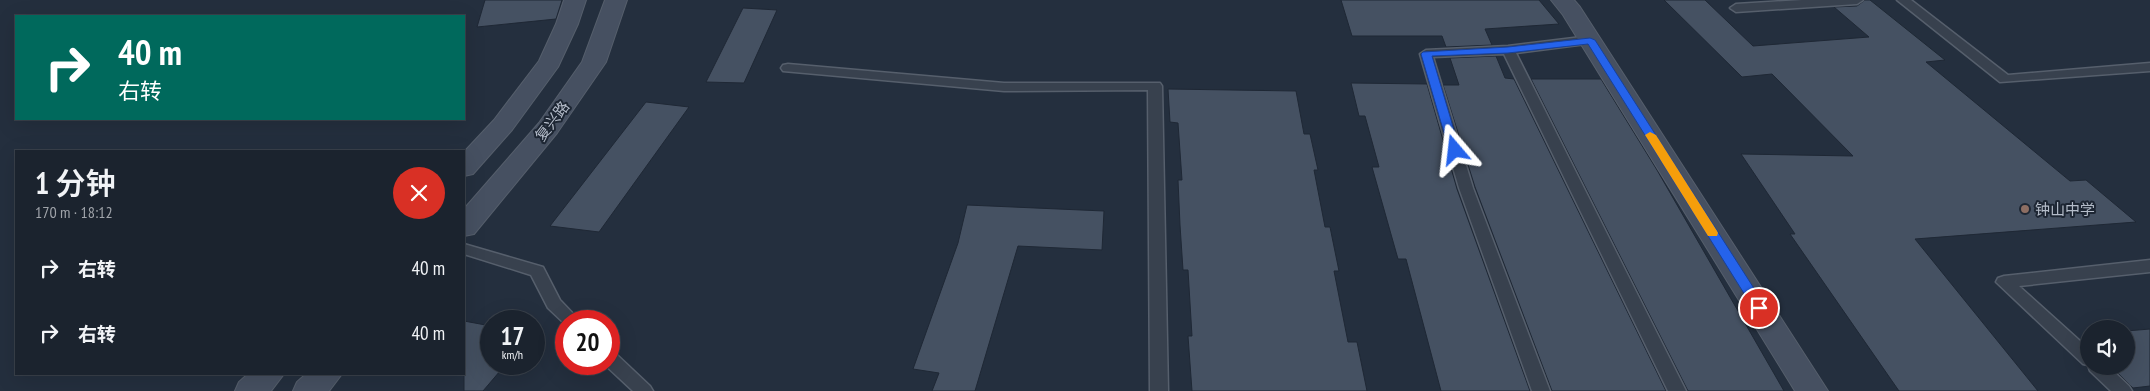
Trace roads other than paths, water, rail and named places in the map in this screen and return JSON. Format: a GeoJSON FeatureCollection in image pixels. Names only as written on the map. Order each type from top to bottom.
{"type":"FeatureCollection","features":[{"type":"Feature","properties":{"kind":"main road"},"geometry":{"type":"LineString","coordinates":[[465,167],[503,125],[550,62],[567,24],[575,0]]}},
{"type":"Feature","properties":{"kind":"main road","name":"复兴路"},"geometry":{"type":"LineString","coordinates":[[465,226],[548,128],[594,62],[616,0]]}},
{"type":"Feature","properties":{"kind":"main road"},"geometry":{"type":"LineString","coordinates":[[1562,0],[1590,40],[1812,391]]}},
{"type":"Feature","properties":{"kind":"main road"},"geometry":{"type":"LineString","coordinates":[[251,391],[267,375]]}},
{"type":"Feature","properties":{"kind":"main road"},"geometry":{"type":"LineString","coordinates":[[310,391],[325,375]]}},
{"type":"Feature","properties":{"kind":"lane"},"geometry":{"type":"LineString","coordinates":[[1736,8],[1857,0]]}},
{"type":"Feature","properties":{"kind":"lane"},"geometry":{"type":"LineString","coordinates":[[1903,0],[2005,79],[2150,67]]}},
{"type":"Feature","properties":{"kind":"lane"},"geometry":{"type":"LineString","coordinates":[[1541,391],[1466,188],[1426,54],[1508,50],[1590,40]]}},
{"type":"Feature","properties":{"kind":"lane"},"geometry":{"type":"LineString","coordinates":[[1508,50],[1677,391]]}},
{"type":"Feature","properties":{"kind":"lane"},"geometry":{"type":"LineString","coordinates":[[788,68],[1004,87],[1155,86],[1159,391]]}},
{"type":"Feature","properties":{"kind":"lane"},"geometry":{"type":"LineString","coordinates":[[465,249],[537,271],[554,304],[560,310]]}},
{"type":"Feature","properties":{"kind":"lane"},"geometry":{"type":"LineString","coordinates":[[2080,351],[2004,282],[2150,266]]}},
{"type":"Feature","properties":{"kind":"lane"},"geometry":{"type":"LineString","coordinates":[[620,368],[644,391]]}},
{"type":"Feature","properties":{"kind":"lane"},"geometry":{"type":"LineString","coordinates":[[2106,375],[2123,391]]}},
{"type":"Feature","properties":{"kind":"place","name":"钟山中学"},"geometry":{"type":"Point","coordinates":[2025,209]}}]}
